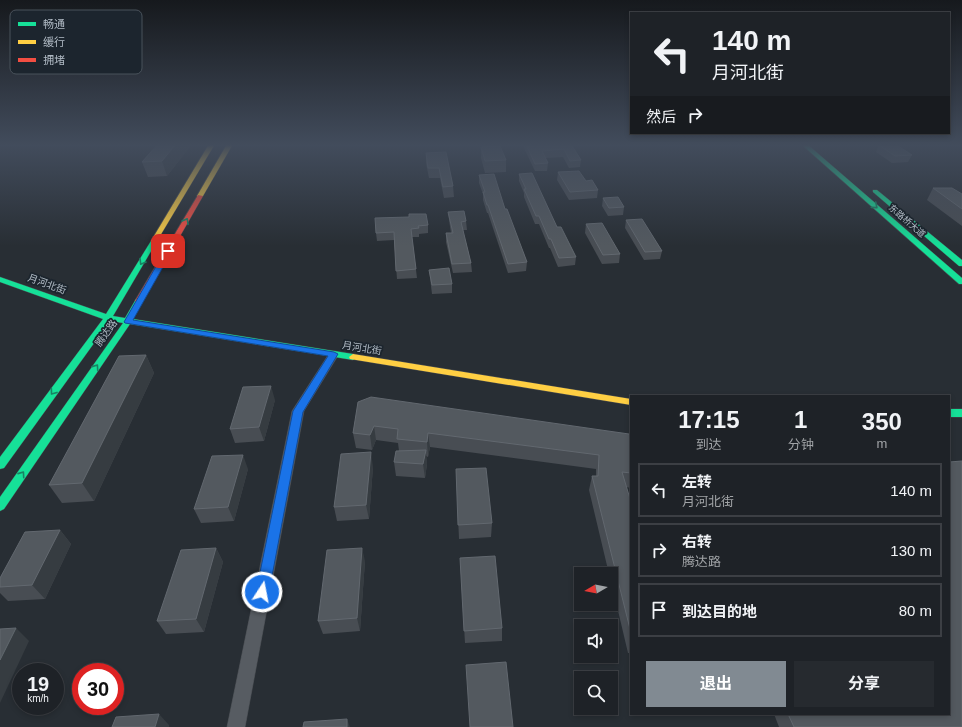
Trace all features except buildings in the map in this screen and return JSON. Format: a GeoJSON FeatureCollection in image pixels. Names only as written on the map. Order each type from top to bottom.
{"type":"FeatureCollection","features":[{"type":"Feature","properties":{"kind":"main road","name":"腾达路"},"geometry":{"type":"LineString","coordinates":[[0,465],[108,318],[192,178]]}},
{"type":"Feature","properties":{"kind":"main road","name":"腾达路"},"geometry":{"type":"LineString","coordinates":[[0,506],[128,322],[211,178]]}},
{"type":"Feature","properties":{"kind":"main road","name":"东路桥大道"},"geometry":{"type":"LineString","coordinates":[[843,178],[962,282]]}},
{"type":"Feature","properties":{"kind":"main road","name":"东路桥大道"},"geometry":{"type":"LineString","coordinates":[[866,184],[962,264]]}},
{"type":"Feature","properties":{"kind":"main road","name":"月河北街"},"geometry":{"type":"LineString","coordinates":[[0,279],[108,318],[128,322],[630,402]]}},
{"type":"Feature","properties":{"kind":"main road"},"geometry":{"type":"LineString","coordinates":[[950,413],[962,413]]}},
{"type":"Feature","properties":{"kind":"street"},"geometry":{"type":"LineString","coordinates":[[236,727],[298,411],[334,354]]}},
{"type":"Feature","properties":{"kind":"traffic: fast"},"geometry":{"type":"LineString","coordinates":[[843,178],[962,282]]}},
{"type":"Feature","properties":{"kind":"traffic: fast"},"geometry":{"type":"LineString","coordinates":[[875,191],[962,264]]}},
{"type":"Feature","properties":{"kind":"traffic: fast"},"geometry":{"type":"LineString","coordinates":[[0,465],[108,318],[154,241]]}},
{"type":"Feature","properties":{"kind":"traffic: fast"},"geometry":{"type":"LineString","coordinates":[[0,279],[108,318],[353,357]]}},
{"type":"Feature","properties":{"kind":"traffic: fast"},"geometry":{"type":"LineString","coordinates":[[0,506],[128,321],[139,301]]}},
{"type":"Feature","properties":{"kind":"traffic: fast"},"geometry":{"type":"LineString","coordinates":[[950,413],[962,413]]}},
{"type":"Feature","properties":{"kind":"traffic: slow"},"geometry":{"type":"LineString","coordinates":[[154,241],[192,178]]}},
{"type":"Feature","properties":{"kind":"traffic: slow"},"geometry":{"type":"LineString","coordinates":[[200,196],[210,178]]}},
{"type":"Feature","properties":{"kind":"traffic: slow"},"geometry":{"type":"LineString","coordinates":[[353,357],[630,402]]}},
{"type":"Feature","properties":{"kind":"traffic: jam"},"geometry":{"type":"LineString","coordinates":[[139,301],[200,196]]}},
{"type":"Feature","properties":{"kind":"route"},"geometry":{"type":"LineString","coordinates":[[168,251],[128,322],[334,354],[298,411],[262,592]]}}]}
